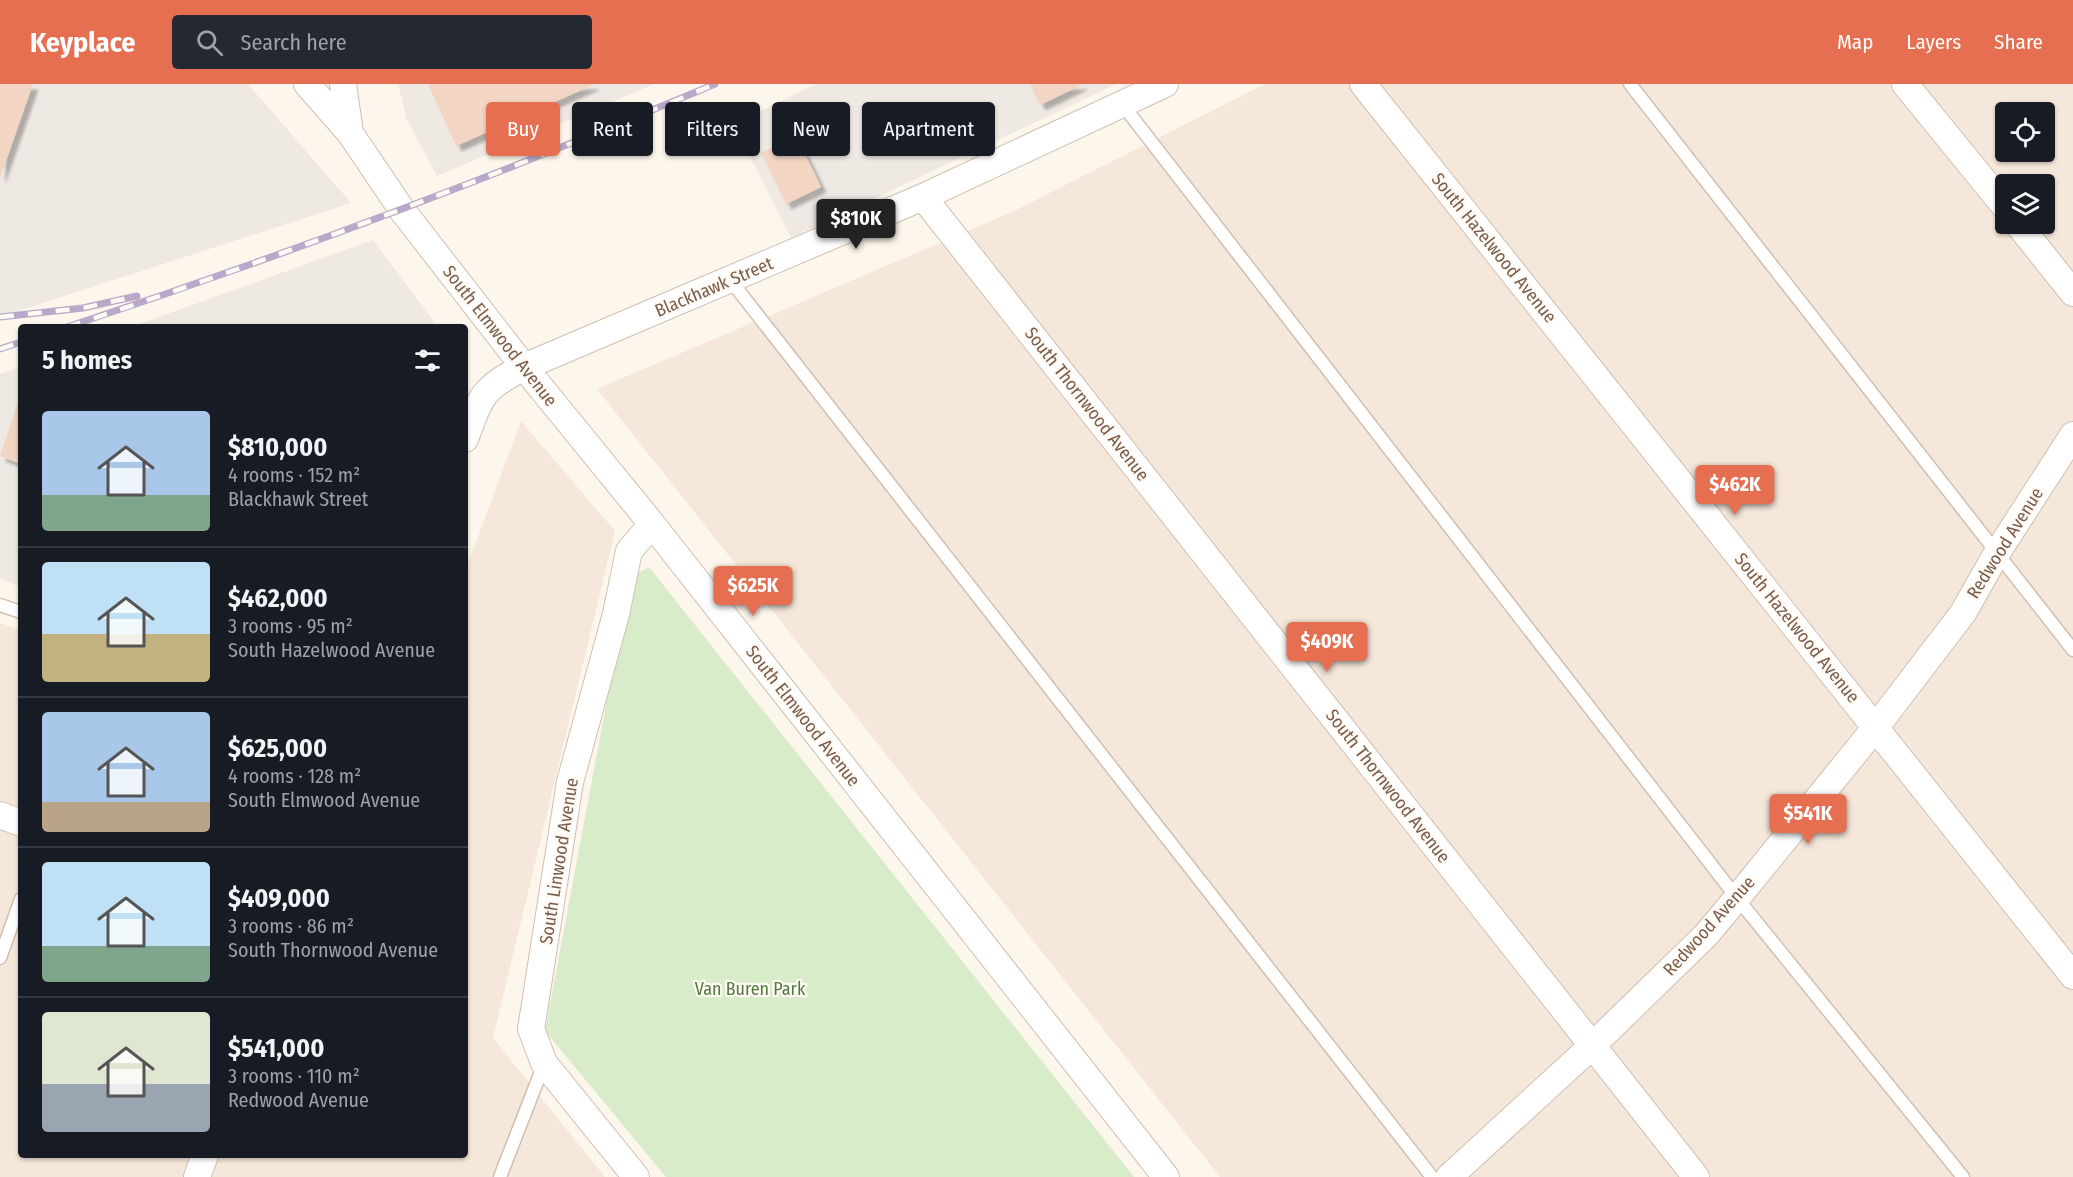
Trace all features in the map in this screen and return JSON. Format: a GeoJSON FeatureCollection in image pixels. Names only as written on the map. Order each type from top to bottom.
{"type":"FeatureCollection","features":[{"type":"Feature","properties":{"kind":"street","name":"South Elmwood Avenue"},"geometry":{"type":"LineString","coordinates":[[307,84],[350,133],[402,210],[524,367],[652,525],[1166,1177]]}},
{"type":"Feature","properties":{"kind":"street"},"geometry":{"type":"LineString","coordinates":[[343,84],[350,133]]}},
{"type":"Feature","properties":{"kind":"street","name":"Blackhawk Street"},"geometry":{"type":"LineString","coordinates":[[468,431],[482,395],[501,379],[524,367],[555,352],[731,281],[923,197],[1165,84]]}},
{"type":"Feature","properties":{"kind":"street","name":"South Hazelwood Avenue"},"geometry":{"type":"LineString","coordinates":[[1363,84],[2073,976]]}},
{"type":"Feature","properties":{"kind":"street"},"geometry":{"type":"LineString","coordinates":[[1905,84],[1995,194]]}},
{"type":"Feature","properties":{"kind":"street","name":"South Thornwood Avenue"},"geometry":{"type":"LineString","coordinates":[[923,197],[1696,1177]]}},
{"type":"Feature","properties":{"kind":"street"},"geometry":{"type":"LineString","coordinates":[[2026,234],[2073,292]]}},
{"type":"Feature","properties":{"kind":"street","name":"Redwood Avenue"},"geometry":{"type":"LineString","coordinates":[[1449,1177],[1593,1046],[1706,935],[1876,727],[1963,613],[1997,553],[2073,435]]}},
{"type":"Feature","properties":{"kind":"street","name":"South Linwood Avenue"},"geometry":{"type":"LineString","coordinates":[[636,1177],[544,1063],[531,1029],[570,782],[616,614],[629,551],[652,525]]}},
{"type":"Feature","properties":{"kind":"street"},"geometry":{"type":"LineString","coordinates":[[0,815],[18,822]]}},
{"type":"Feature","properties":{"kind":"street"},"geometry":{"type":"LineString","coordinates":[[197,1177],[204,1158]]}},
{"type":"Feature","properties":{"kind":"lane"},"geometry":{"type":"LineString","coordinates":[[1630,84],[2073,650]]}},
{"type":"Feature","properties":{"kind":"lane"},"geometry":{"type":"LineString","coordinates":[[1122,104],[1737,898],[1963,1177]]}},
{"type":"Feature","properties":{"kind":"lane"},"geometry":{"type":"LineString","coordinates":[[731,281],[1432,1177]]}},
{"type":"Feature","properties":{"kind":"lane"},"geometry":{"type":"LineString","coordinates":[[0,604],[18,611]]}},
{"type":"Feature","properties":{"kind":"lane"},"geometry":{"type":"LineString","coordinates":[[0,958],[18,907]]}},
{"type":"Feature","properties":{"kind":"lane"},"geometry":{"type":"LineString","coordinates":[[500,1177],[544,1063]]}},
{"type":"Feature","properties":{"kind":"shaded area"},"geometry":{"type":"Polygon","coordinates":[[[0,84],[248,84],[351,203],[0,317],[0,84]]]}},
{"type":"Feature","properties":{"kind":"shaded area"},"geometry":{"type":"Polygon","coordinates":[[[398,84],[654,84],[612,102],[572,102],[572,119],[560,124],[560,102],[486,102],[486,155],[437,176],[407,120],[398,84]]]}},
{"type":"Feature","properties":{"kind":"shaded area"},"geometry":{"type":"Polygon","coordinates":[[[816,84],[1116,84],[995,141],[995,102],[862,102],[862,156],[964,156],[791,238],[750,156],[760,156],[760,111],[772,105],[772,156],[850,156],[850,102],[779,102],[816,84]]]}},
{"type":"Feature","properties":{"kind":"shaded area"},"geometry":{"type":"Polygon","coordinates":[[[1265,84],[2073,84],[2073,1177],[1220,1177],[597,389],[1012,212],[1265,84]]]}},
{"type":"Feature","properties":{"kind":"shaded area"},"geometry":{"type":"Polygon","coordinates":[[[373,240],[436,324],[139,324],[373,240]]]}},
{"type":"Feature","properties":{"kind":"shaded area"},"geometry":{"type":"Polygon","coordinates":[[[18,368],[18,586],[0,579],[0,374],[18,368]]]}},
{"type":"Feature","properties":{"kind":"shaded area"},"geometry":{"type":"Polygon","coordinates":[[[521,421],[615,531],[493,1038],[605,1177],[0,1177],[0,623],[18,629],[18,1158],[468,1158],[468,564],[521,421]]]}},
{"type":"Feature","properties":{"kind":"green space","name":"Van Buren Park"},"geometry":{"type":"Polygon","coordinates":[[[649,567],[1134,1177],[666,1177],[545,1031],[630,577],[649,567]]]}},
{"type":"Feature","properties":{"kind":"building"},"geometry":{"type":"Polygon","coordinates":[[[0,84],[33,84],[0,178],[0,84]]]}},
{"type":"Feature","properties":{"kind":"building"},"geometry":{"type":"Polygon","coordinates":[[[428,84],[595,84],[555,102],[486,102],[486,133],[456,146],[428,84]]]}},
{"type":"Feature","properties":{"kind":"building"},"geometry":{"type":"Polygon","coordinates":[[[1030,84],[1083,84],[1040,105],[1030,84]]]}},
{"type":"Feature","properties":{"kind":"building"},"geometry":{"type":"Polygon","coordinates":[[[772,148],[772,156],[806,156],[821,187],[786,204],[761,153],[772,148]]]}},
{"type":"Feature","properties":{"kind":"building"},"geometry":{"type":"Polygon","coordinates":[[[18,402],[18,463],[0,456],[18,402]]]}},
{"type":"Feature","properties":{"kind":"railway"},"geometry":{"type":"LineString","coordinates":[[76,324],[393,212],[555,150],[715,84]]}},
{"type":"Feature","properties":{"kind":"railway"},"geometry":{"type":"LineString","coordinates":[[0,317],[83,308],[137,296]]}},
{"type":"Feature","properties":{"kind":"railway"},"geometry":{"type":"LineString","coordinates":[[0,349],[18,343]]}}]}
